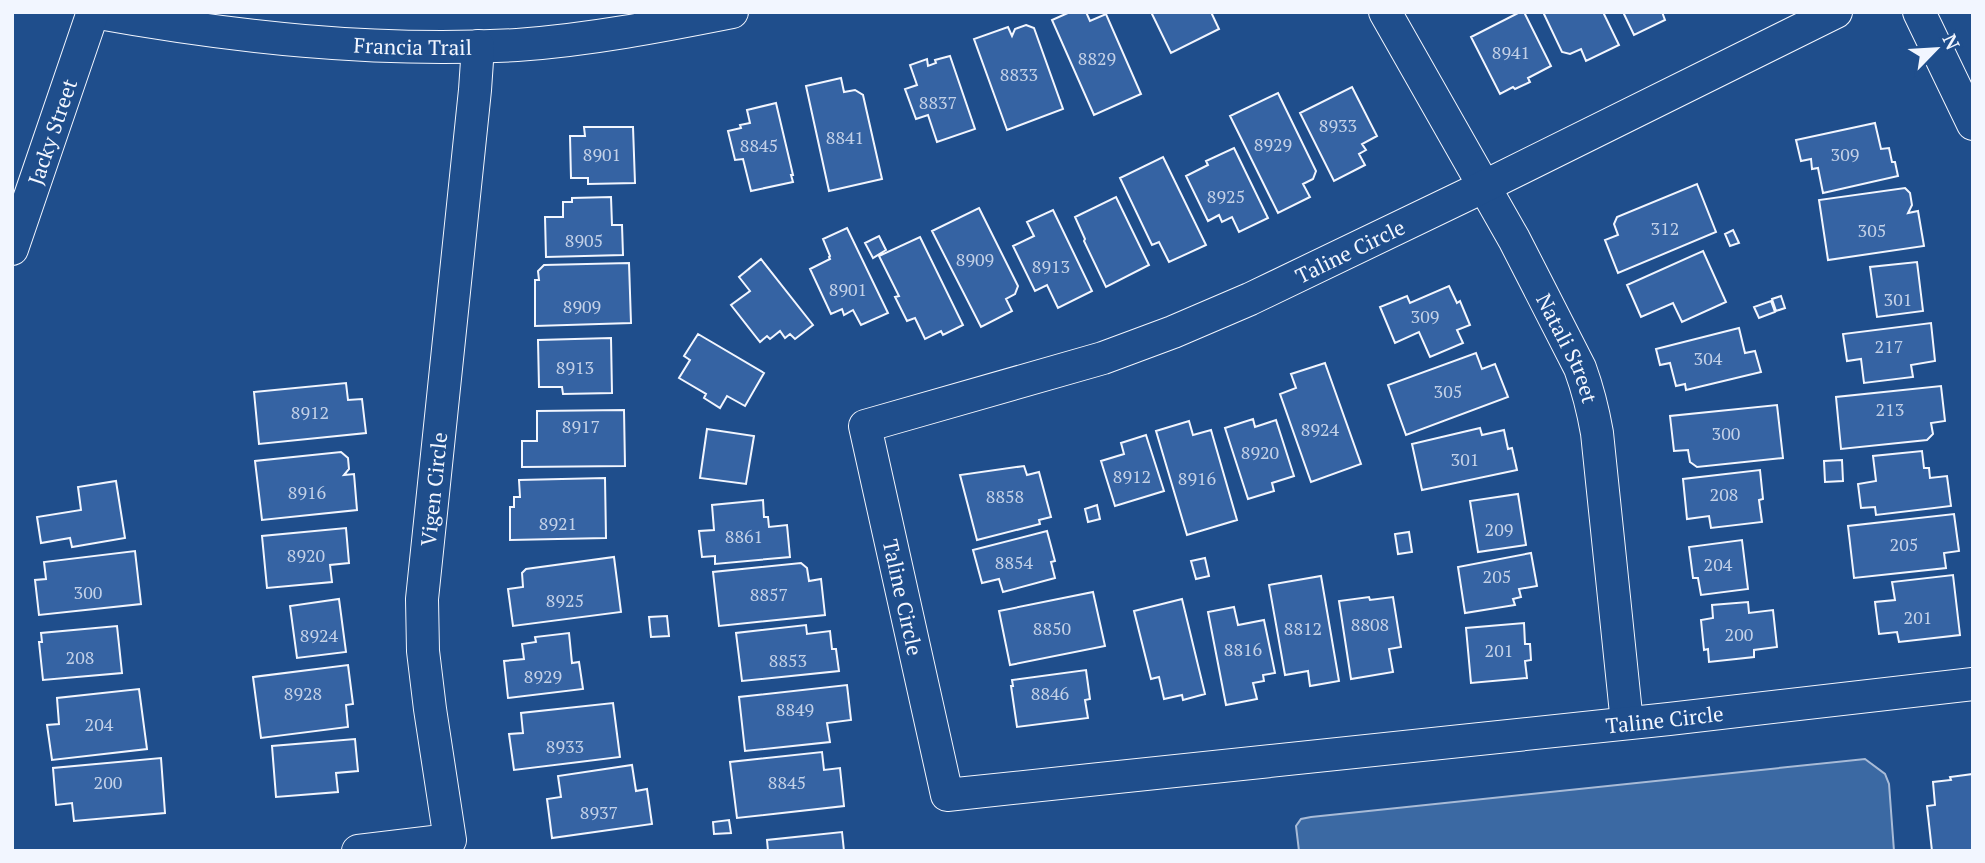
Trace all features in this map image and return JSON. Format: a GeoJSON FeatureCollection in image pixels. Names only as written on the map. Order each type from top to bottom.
{"type":"FeatureCollection","features":[{"type":"Feature","properties":{"kind":"street","name":"Francia Trail"},"geometry":{"type":"LineString","coordinates":[[93,12],[190,29],[296,40],[383,45],[478,46],[583,39],[732,12]]}},
{"type":"Feature","properties":{"kind":"street","name":"Jacky Street"},"geometry":{"type":"LineString","coordinates":[[12,249],[93,12]]}},
{"type":"Feature","properties":{"kind":"street","name":"Natali Street"},"geometry":{"type":"LineString","coordinates":[[1385,12],[1485,186],[1580,368],[1593,408],[1627,723]]}},
{"type":"Feature","properties":{"kind":"street","name":"Taline Circle"},"geometry":{"type":"LineString","coordinates":[[1836,12],[1485,186],[1262,293],[1173,332],[1103,358],[864,426],[947,795],[1973,684]]}},
{"type":"Feature","properties":{"kind":"street"},"geometry":{"type":"LineString","coordinates":[[1920,12],[1973,124]]}},
{"type":"Feature","properties":{"kind":"street","name":"Vigen Circle"},"geometry":{"type":"LineString","coordinates":[[358,851],[450,840],[429,709],[422,599],[478,46]]}},
{"type":"Feature","properties":{"kind":"water"},"geometry":{"type":"Polygon","coordinates":[[[1865,759],[1885,774],[1889,784],[1894,851],[1299,851],[1296,826],[1301,819],[1311,817],[1865,759]]]}},
{"type":"Feature","properties":{"kind":"building"},"geometry":{"type":"Polygon","coordinates":[[[1070,12],[1086,12],[1090,21],[1106,14],[1141,94],[1094,115],[1052,20],[1070,12]]]}},
{"type":"Feature","properties":{"kind":"building"},"geometry":{"type":"Polygon","coordinates":[[[1151,12],[1211,12],[1219,29],[1171,53],[1151,12]]]}},
{"type":"Feature","properties":{"kind":"building"},"geometry":{"type":"Polygon","coordinates":[[[1524,12],[1551,66],[1528,78],[1530,82],[1500,94],[1471,37],[1524,12]]]}},
{"type":"Feature","properties":{"kind":"building"},"geometry":{"type":"Polygon","coordinates":[[[1543,12],[1603,12],[1619,45],[1586,61],[1581,49],[1570,54],[1562,52],[1543,12]]]}},
{"type":"Feature","properties":{"kind":"building"},"geometry":{"type":"Polygon","coordinates":[[[1623,12],[1662,12],[1665,20],[1634,35],[1623,12]]]}},
{"type":"Feature","properties":{"kind":"building"},"geometry":{"type":"Polygon","coordinates":[[[1026,25],[1034,28],[1063,109],[1007,130],[974,39],[1008,27],[1012,36],[1015,29],[1026,25]]]}},
{"type":"Feature","properties":{"kind":"building"},"geometry":{"type":"Polygon","coordinates":[[[950,56],[975,129],[937,142],[928,115],[916,119],[905,89],[917,85],[910,65],[927,59],[928,66],[936,63],[935,60],[950,56]]]}},
{"type":"Feature","properties":{"kind":"building"},"geometry":{"type":"Polygon","coordinates":[[[841,78],[844,92],[855,90],[863,95],[882,179],[829,191],[806,86],[841,78]]]}},
{"type":"Feature","properties":{"kind":"building"},"geometry":{"type":"Polygon","coordinates":[[[1352,87],[1377,136],[1362,144],[1366,150],[1359,154],[1365,165],[1334,181],[1300,113],[1352,87]]]}},
{"type":"Feature","properties":{"kind":"building"},"geometry":{"type":"Polygon","coordinates":[[[1278,93],[1316,171],[1313,179],[1303,184],[1310,197],[1278,213],[1230,116],[1278,93]]]}},
{"type":"Feature","properties":{"kind":"building"},"geometry":{"type":"Polygon","coordinates":[[[776,103],[793,182],[751,191],[743,159],[735,160],[728,131],[750,123],[747,110],[776,103]]]}},
{"type":"Feature","properties":{"kind":"building"},"geometry":{"type":"Polygon","coordinates":[[[1875,123],[1881,149],[1889,148],[1898,176],[1823,193],[1818,168],[1812,169],[1811,159],[1801,161],[1796,140],[1875,123]]]}},
{"type":"Feature","properties":{"kind":"building"},"geometry":{"type":"Polygon","coordinates":[[[584,127],[633,127],[635,183],[588,184],[588,178],[571,178],[570,136],[585,136],[584,127]]]}},
{"type":"Feature","properties":{"kind":"building"},"geometry":{"type":"Polygon","coordinates":[[[1234,148],[1268,218],[1239,232],[1232,217],[1222,222],[1219,215],[1208,221],[1186,176],[1208,165],[1206,161],[1234,148]]]}},
{"type":"Feature","properties":{"kind":"building"},"geometry":{"type":"Polygon","coordinates":[[[1163,157],[1206,245],[1169,262],[1159,242],[1152,245],[1120,178],[1163,157]]]}},
{"type":"Feature","properties":{"kind":"building"},"geometry":{"type":"Polygon","coordinates":[[[1697,184],[1716,232],[1618,273],[1605,240],[1618,235],[1614,224],[1617,217],[1697,184]]]}},
{"type":"Feature","properties":{"kind":"building"},"geometry":{"type":"Polygon","coordinates":[[[1905,188],[1910,193],[1912,205],[1908,213],[1918,211],[1924,246],[1828,260],[1819,200],[1905,188]]]}},
{"type":"Feature","properties":{"kind":"building"},"geometry":{"type":"Polygon","coordinates":[[[611,197],[612,225],[622,225],[623,255],[546,257],[545,217],[563,217],[563,202],[572,202],[572,198],[611,197]]]}},
{"type":"Feature","properties":{"kind":"building"},"geometry":{"type":"Polygon","coordinates":[[[1116,197],[1149,265],[1106,287],[1075,217],[1116,197]]]}},
{"type":"Feature","properties":{"kind":"building"},"geometry":{"type":"Polygon","coordinates":[[[979,208],[1018,286],[1015,294],[1006,299],[1012,311],[981,327],[932,231],[979,208]]]}},
{"type":"Feature","properties":{"kind":"building"},"geometry":{"type":"Polygon","coordinates":[[[1053,210],[1092,291],[1058,308],[1047,285],[1035,291],[1013,246],[1034,236],[1027,222],[1053,210]]]}},
{"type":"Feature","properties":{"kind":"building"},"geometry":{"type":"Polygon","coordinates":[[[847,228],[888,313],[861,325],[853,310],[844,315],[842,309],[831,314],[810,269],[830,259],[823,239],[847,228]]]}},
{"type":"Feature","properties":{"kind":"building"},"geometry":{"type":"Polygon","coordinates":[[[1733,230],[1739,243],[1730,246],[1725,234],[1733,230]]]}},
{"type":"Feature","properties":{"kind":"building"},"geometry":{"type":"Polygon","coordinates":[[[879,236],[886,250],[873,258],[865,243],[879,236]]]}},
{"type":"Feature","properties":{"kind":"building"},"geometry":{"type":"Polygon","coordinates":[[[920,237],[963,325],[943,335],[941,331],[925,339],[915,318],[907,321],[895,297],[899,296],[879,256],[920,237]]]}},
{"type":"Feature","properties":{"kind":"building"},"geometry":{"type":"Polygon","coordinates":[[[1703,251],[1726,302],[1682,322],[1673,303],[1641,317],[1627,285],[1703,251]]]}},
{"type":"Feature","properties":{"kind":"building"},"geometry":{"type":"Polygon","coordinates":[[[761,259],[813,325],[795,339],[790,334],[785,338],[780,331],[770,339],[767,336],[760,342],[731,305],[750,291],[739,277],[761,259]]]}},
{"type":"Feature","properties":{"kind":"building"},"geometry":{"type":"Polygon","coordinates":[[[1917,262],[1923,311],[1877,317],[1870,267],[1917,262]]]}},
{"type":"Feature","properties":{"kind":"building"},"geometry":{"type":"Polygon","coordinates":[[[629,263],[631,323],[535,326],[535,280],[539,280],[538,271],[544,265],[629,263]]]}},
{"type":"Feature","properties":{"kind":"building"},"geometry":{"type":"Polygon","coordinates":[[[1449,286],[1457,303],[1460,301],[1470,325],[1457,330],[1463,343],[1430,357],[1419,332],[1395,343],[1380,307],[1407,296],[1410,303],[1449,286]]]}},
{"type":"Feature","properties":{"kind":"building"},"geometry":{"type":"Polygon","coordinates":[[[1781,296],[1785,308],[1776,311],[1772,299],[1781,296]]]}},
{"type":"Feature","properties":{"kind":"building"},"geometry":{"type":"Polygon","coordinates":[[[1771,301],[1775,312],[1759,318],[1754,307],[1771,301]]]}},
{"type":"Feature","properties":{"kind":"building"},"geometry":{"type":"Polygon","coordinates":[[[1931,323],[1935,361],[1911,365],[1913,377],[1864,383],[1861,359],[1847,361],[1843,334],[1931,323]]]}},
{"type":"Feature","properties":{"kind":"building"},"geometry":{"type":"Polygon","coordinates":[[[1739,328],[1745,353],[1755,351],[1761,372],[1686,390],[1685,384],[1676,386],[1670,363],[1660,365],[1656,349],[1739,328]]]}},
{"type":"Feature","properties":{"kind":"building"},"geometry":{"type":"Polygon","coordinates":[[[698,334],[764,373],[745,406],[727,396],[720,408],[704,398],[706,394],[679,378],[690,360],[684,356],[698,334]]]}},
{"type":"Feature","properties":{"kind":"building"},"geometry":{"type":"Polygon","coordinates":[[[611,338],[612,393],[563,394],[562,387],[539,387],[538,340],[611,338]]]}},
{"type":"Feature","properties":{"kind":"building"},"geometry":{"type":"Polygon","coordinates":[[[1476,353],[1482,369],[1495,364],[1508,397],[1406,435],[1388,385],[1476,353]]]}},
{"type":"Feature","properties":{"kind":"building"},"geometry":{"type":"Polygon","coordinates":[[[1325,363],[1361,464],[1311,482],[1280,394],[1296,388],[1291,374],[1325,363]]]}},
{"type":"Feature","properties":{"kind":"building"},"geometry":{"type":"Polygon","coordinates":[[[346,383],[348,400],[362,399],[366,433],[259,444],[254,392],[346,383]]]}},
{"type":"Feature","properties":{"kind":"building"},"geometry":{"type":"Polygon","coordinates":[[[1941,386],[1945,421],[1931,423],[1933,434],[1927,440],[1841,449],[1836,397],[1941,386]]]}},
{"type":"Feature","properties":{"kind":"building"},"geometry":{"type":"Polygon","coordinates":[[[1777,405],[1783,458],[1697,467],[1690,462],[1688,450],[1674,451],[1670,416],[1777,405]]]}},
{"type":"Feature","properties":{"kind":"building"},"geometry":{"type":"Polygon","coordinates":[[[624,410],[625,466],[522,467],[522,441],[537,441],[537,411],[624,410]]]}},
{"type":"Feature","properties":{"kind":"building"},"geometry":{"type":"Polygon","coordinates":[[[1253,419],[1255,427],[1276,420],[1294,476],[1272,483],[1274,491],[1248,499],[1225,428],[1253,419]]]}},
{"type":"Feature","properties":{"kind":"building"},"geometry":{"type":"Polygon","coordinates":[[[1189,421],[1193,435],[1211,430],[1237,520],[1187,535],[1156,431],[1189,421]]]}},
{"type":"Feature","properties":{"kind":"building"},"geometry":{"type":"Polygon","coordinates":[[[1480,428],[1482,435],[1504,430],[1517,470],[1422,490],[1412,444],[1480,428]]]}},
{"type":"Feature","properties":{"kind":"building"},"geometry":{"type":"Polygon","coordinates":[[[707,429],[754,436],[746,484],[700,478],[707,429]]]}},
{"type":"Feature","properties":{"kind":"building"},"geometry":{"type":"Polygon","coordinates":[[[1146,435],[1164,491],[1115,506],[1101,461],[1124,454],[1121,443],[1146,435]]]}},
{"type":"Feature","properties":{"kind":"building"},"geometry":{"type":"Polygon","coordinates":[[[1922,451],[1924,468],[1929,468],[1930,478],[1947,476],[1951,506],[1876,515],[1875,507],[1861,508],[1858,484],[1876,481],[1873,456],[1922,451]]]}},
{"type":"Feature","properties":{"kind":"building"},"geometry":{"type":"Polygon","coordinates":[[[341,452],[348,458],[349,469],[344,475],[354,474],[357,510],[262,520],[255,461],[341,452]]]}},
{"type":"Feature","properties":{"kind":"building"},"geometry":{"type":"Polygon","coordinates":[[[1842,460],[1843,481],[1825,482],[1824,461],[1842,460]]]}},
{"type":"Feature","properties":{"kind":"building"},"geometry":{"type":"Polygon","coordinates":[[[1024,466],[1027,475],[1039,472],[1051,517],[1039,520],[1040,524],[977,540],[960,475],[1024,466]]]}},
{"type":"Feature","properties":{"kind":"building"},"geometry":{"type":"Polygon","coordinates":[[[1760,470],[1763,499],[1759,500],[1762,522],[1711,528],[1709,516],[1687,519],[1683,479],[1760,470]]]}},
{"type":"Feature","properties":{"kind":"building"},"geometry":{"type":"Polygon","coordinates":[[[605,478],[606,538],[510,540],[510,507],[514,507],[514,497],[520,497],[519,480],[605,478]]]}},
{"type":"Feature","properties":{"kind":"building"},"geometry":{"type":"Polygon","coordinates":[[[116,481],[125,538],[72,547],[70,538],[41,543],[37,517],[81,510],[78,487],[116,481]]]}},
{"type":"Feature","properties":{"kind":"building"},"geometry":{"type":"Polygon","coordinates":[[[1518,494],[1526,545],[1478,552],[1470,501],[1518,494]]]}},
{"type":"Feature","properties":{"kind":"building"},"geometry":{"type":"Polygon","coordinates":[[[763,500],[764,517],[768,517],[769,527],[787,525],[790,557],[715,564],[715,556],[702,557],[699,531],[714,530],[712,505],[763,500]]]}},
{"type":"Feature","properties":{"kind":"building"},"geometry":{"type":"Polygon","coordinates":[[[1097,505],[1100,519],[1088,522],[1085,509],[1097,505]]]}},
{"type":"Feature","properties":{"kind":"building"},"geometry":{"type":"Polygon","coordinates":[[[1954,514],[1959,551],[1944,553],[1946,568],[1854,578],[1848,526],[1954,514]]]}},
{"type":"Feature","properties":{"kind":"building"},"geometry":{"type":"Polygon","coordinates":[[[346,528],[349,563],[330,565],[332,582],[267,588],[262,536],[346,528]]]}},
{"type":"Feature","properties":{"kind":"building"},"geometry":{"type":"Polygon","coordinates":[[[1047,531],[1055,561],[1051,562],[1055,578],[1003,592],[999,579],[982,583],[973,550],[1047,531]]]}},
{"type":"Feature","properties":{"kind":"building"},"geometry":{"type":"Polygon","coordinates":[[[1409,532],[1412,552],[1398,554],[1395,534],[1409,532]]]}},
{"type":"Feature","properties":{"kind":"building"},"geometry":{"type":"Polygon","coordinates":[[[1742,540],[1748,589],[1701,595],[1698,578],[1693,578],[1689,547],[1742,540]]]}},
{"type":"Feature","properties":{"kind":"building"},"geometry":{"type":"Polygon","coordinates":[[[135,551],[141,604],[39,615],[35,580],[46,579],[44,562],[135,551]]]}},
{"type":"Feature","properties":{"kind":"building"},"geometry":{"type":"Polygon","coordinates":[[[1531,553],[1537,586],[1519,589],[1521,597],[1513,599],[1515,605],[1465,613],[1458,567],[1531,553]]]}},
{"type":"Feature","properties":{"kind":"building"},"geometry":{"type":"Polygon","coordinates":[[[614,557],[621,612],[513,626],[508,589],[523,587],[522,573],[526,569],[614,557]]]}},
{"type":"Feature","properties":{"kind":"building"},"geometry":{"type":"Polygon","coordinates":[[[1205,558],[1209,576],[1196,579],[1191,561],[1205,558]]]}},
{"type":"Feature","properties":{"kind":"building"},"geometry":{"type":"Polygon","coordinates":[[[801,563],[807,568],[809,581],[821,579],[825,615],[719,626],[713,572],[801,563]]]}},
{"type":"Feature","properties":{"kind":"building"},"geometry":{"type":"Polygon","coordinates":[[[1953,575],[1960,635],[1899,642],[1897,632],[1879,634],[1875,602],[1895,600],[1892,582],[1953,575]]]}},
{"type":"Feature","properties":{"kind":"building"},"geometry":{"type":"Polygon","coordinates":[[[1321,576],[1339,681],[1310,686],[1308,671],[1285,675],[1269,585],[1321,576]]]}},
{"type":"Feature","properties":{"kind":"building"},"geometry":{"type":"Polygon","coordinates":[[[1093,592],[1105,646],[1010,665],[999,611],[1093,592]]]}},
{"type":"Feature","properties":{"kind":"building"},"geometry":{"type":"Polygon","coordinates":[[[1369,597],[1370,600],[1393,597],[1401,647],[1389,649],[1393,672],[1351,679],[1339,601],[1369,597]]]}},
{"type":"Feature","properties":{"kind":"building"},"geometry":{"type":"Polygon","coordinates":[[[339,599],[346,652],[297,658],[290,606],[339,599]]]}},
{"type":"Feature","properties":{"kind":"building"},"geometry":{"type":"Polygon","coordinates":[[[1182,599],[1205,694],[1183,700],[1182,695],[1164,699],[1159,677],[1151,679],[1134,611],[1182,599]]]}},
{"type":"Feature","properties":{"kind":"building"},"geometry":{"type":"Polygon","coordinates":[[[1748,602],[1749,613],[1773,610],[1777,647],[1754,650],[1754,657],[1709,662],[1708,649],[1704,650],[1701,620],[1713,618],[1712,605],[1748,602]]]}},
{"type":"Feature","properties":{"kind":"building"},"geometry":{"type":"Polygon","coordinates":[[[1234,607],[1238,625],[1264,620],[1275,673],[1263,675],[1264,681],[1253,683],[1257,699],[1226,705],[1208,612],[1234,607]]]}},
{"type":"Feature","properties":{"kind":"building"},"geometry":{"type":"Polygon","coordinates":[[[667,616],[669,636],[651,637],[649,617],[667,616]]]}},
{"type":"Feature","properties":{"kind":"building"},"geometry":{"type":"Polygon","coordinates":[[[1524,623],[1525,644],[1530,644],[1531,660],[1525,661],[1527,678],[1471,683],[1466,628],[1524,623]]]}},
{"type":"Feature","properties":{"kind":"building"},"geometry":{"type":"Polygon","coordinates":[[[806,625],[807,634],[830,631],[839,671],[742,681],[736,633],[806,625]]]}},
{"type":"Feature","properties":{"kind":"building"},"geometry":{"type":"Polygon","coordinates":[[[117,626],[122,673],[43,680],[39,642],[42,642],[41,633],[117,626]]]}},
{"type":"Feature","properties":{"kind":"building"},"geometry":{"type":"Polygon","coordinates":[[[569,633],[572,663],[579,662],[583,689],[508,698],[504,661],[524,659],[522,644],[536,642],[535,637],[569,633]]]}},
{"type":"Feature","properties":{"kind":"building"},"geometry":{"type":"Polygon","coordinates":[[[348,665],[353,704],[346,705],[348,727],[261,738],[253,677],[348,665]]]}},
{"type":"Feature","properties":{"kind":"building"},"geometry":{"type":"Polygon","coordinates":[[[1086,670],[1090,699],[1085,700],[1088,718],[1017,727],[1012,680],[1086,670]]]}},
{"type":"Feature","properties":{"kind":"building"},"geometry":{"type":"Polygon","coordinates":[[[847,685],[851,720],[827,723],[830,742],[745,751],[739,697],[847,685]]]}},
{"type":"Feature","properties":{"kind":"building"},"geometry":{"type":"Polygon","coordinates":[[[139,689],[147,749],[52,760],[47,725],[59,724],[57,698],[139,689]]]}},
{"type":"Feature","properties":{"kind":"building"},"geometry":{"type":"Polygon","coordinates":[[[613,703],[620,757],[514,770],[509,734],[523,733],[521,713],[613,703]]]}},
{"type":"Feature","properties":{"kind":"building"},"geometry":{"type":"Polygon","coordinates":[[[355,739],[358,771],[336,773],[338,792],[276,797],[272,746],[355,739]]]}},
{"type":"Feature","properties":{"kind":"building"},"geometry":{"type":"Polygon","coordinates":[[[822,752],[824,770],[840,768],[844,806],[737,818],[730,762],[822,752]]]}},
{"type":"Feature","properties":{"kind":"building"},"geometry":{"type":"Polygon","coordinates":[[[161,758],[165,813],[74,821],[72,803],[56,805],[53,768],[161,758]]]}},
{"type":"Feature","properties":{"kind":"building"},"geometry":{"type":"Polygon","coordinates":[[[632,765],[636,791],[647,789],[652,824],[552,838],[547,799],[561,797],[558,776],[632,765]]]}},
{"type":"Feature","properties":{"kind":"building"},"geometry":{"type":"Polygon","coordinates":[[[1973,774],[1973,851],[1932,851],[1927,806],[1935,805],[1933,782],[1973,774]]]}},
{"type":"Feature","properties":{"kind":"building"},"geometry":{"type":"Polygon","coordinates":[[[729,820],[731,833],[714,834],[713,822],[729,820]]]}},
{"type":"Feature","properties":{"kind":"building"},"geometry":{"type":"Polygon","coordinates":[[[842,832],[844,851],[768,851],[767,840],[842,832]]]}}]}
